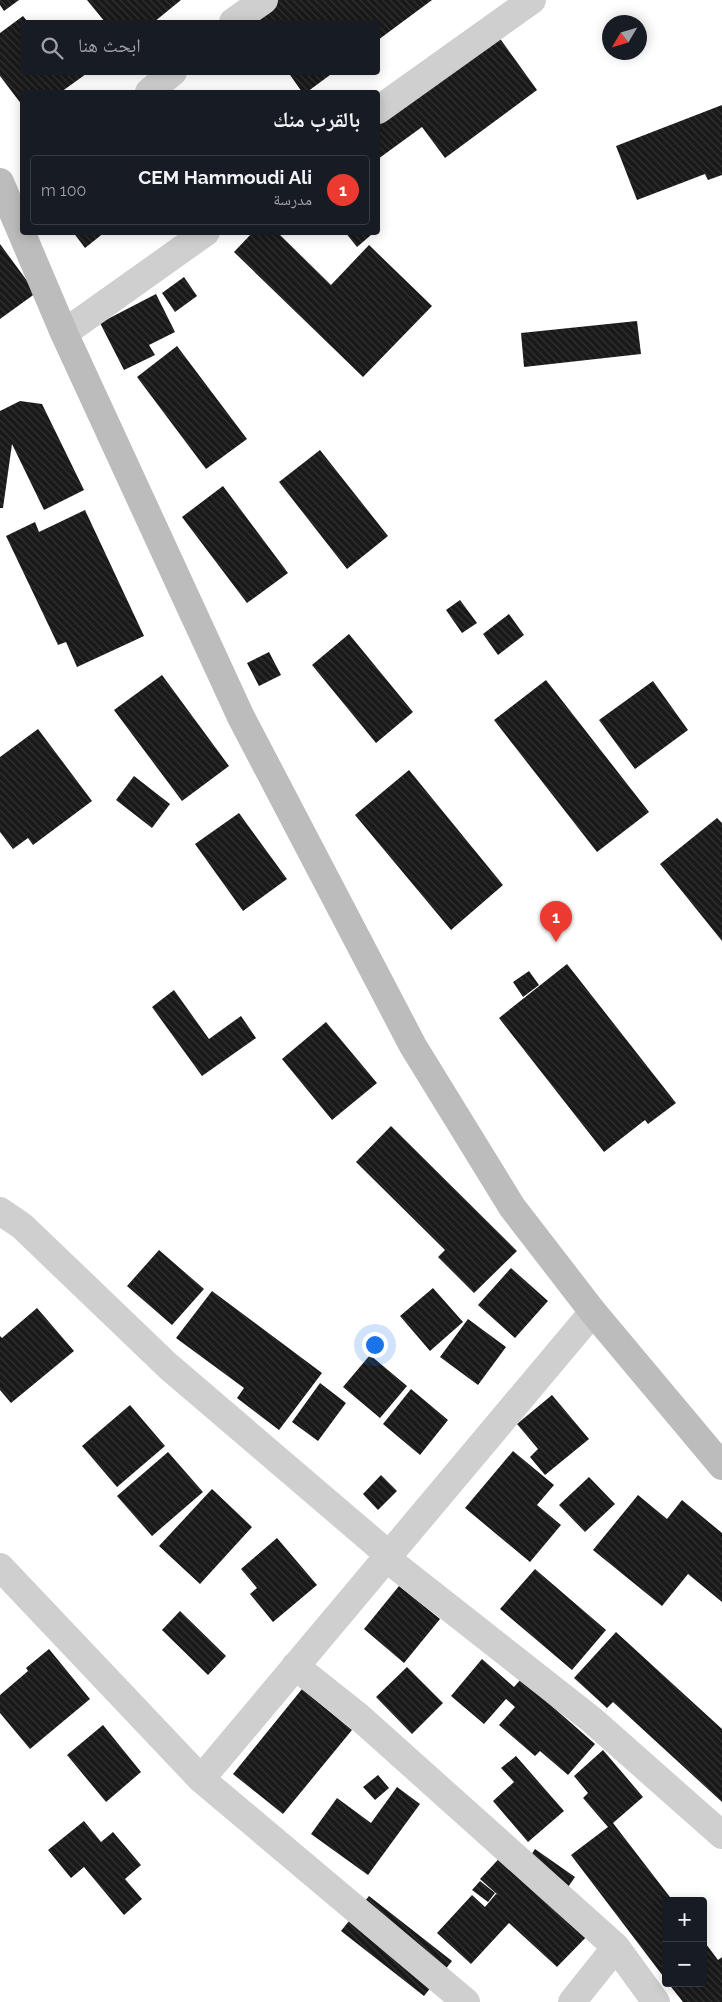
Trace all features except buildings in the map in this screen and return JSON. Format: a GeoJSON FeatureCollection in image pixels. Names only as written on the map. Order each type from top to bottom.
{"type":"FeatureCollection","features":[{"type":"Feature","properties":{"kind":"main road"},"geometry":{"type":"LineString","coordinates":[[0,182],[20,230]]}},
{"type":"Feature","properties":{"kind":"main road"},"geometry":{"type":"LineString","coordinates":[[22,235],[64,333],[241,717],[413,1046],[512,1207],[593,1312],[722,1466]]}},
{"type":"Feature","properties":{"kind":"street"},"geometry":{"type":"LineString","coordinates":[[236,20],[264,0]]}},
{"type":"Feature","properties":{"kind":"street"},"geometry":{"type":"LineString","coordinates":[[380,109],[532,0]]}},
{"type":"Feature","properties":{"kind":"street"},"geometry":{"type":"LineString","coordinates":[[151,90],[169,75]]}},
{"type":"Feature","properties":{"kind":"street"},"geometry":{"type":"LineString","coordinates":[[64,333],[202,235]]}},
{"type":"Feature","properties":{"kind":"street"},"geometry":{"type":"LineString","coordinates":[[0,1211],[22,1226],[168,1366],[387,1557],[592,1720],[722,1835]]}},
{"type":"Feature","properties":{"kind":"street"},"geometry":{"type":"LineString","coordinates":[[201,1779],[593,1312]]}},
{"type":"Feature","properties":{"kind":"street"},"geometry":{"type":"LineString","coordinates":[[0,1567],[201,1779],[466,2002]]}},
{"type":"Feature","properties":{"kind":"street"},"geometry":{"type":"LineString","coordinates":[[295,1666],[358,1716],[616,1947],[656,2002]]}},
{"type":"Feature","properties":{"kind":"street"},"geometry":{"type":"LineString","coordinates":[[572,2002],[616,1947]]}},
{"type":"Feature","properties":{"kind":"place","name":"CEM Hammoudi Ali"},"geometry":{"type":"Point","coordinates":[556,942]}}]}
